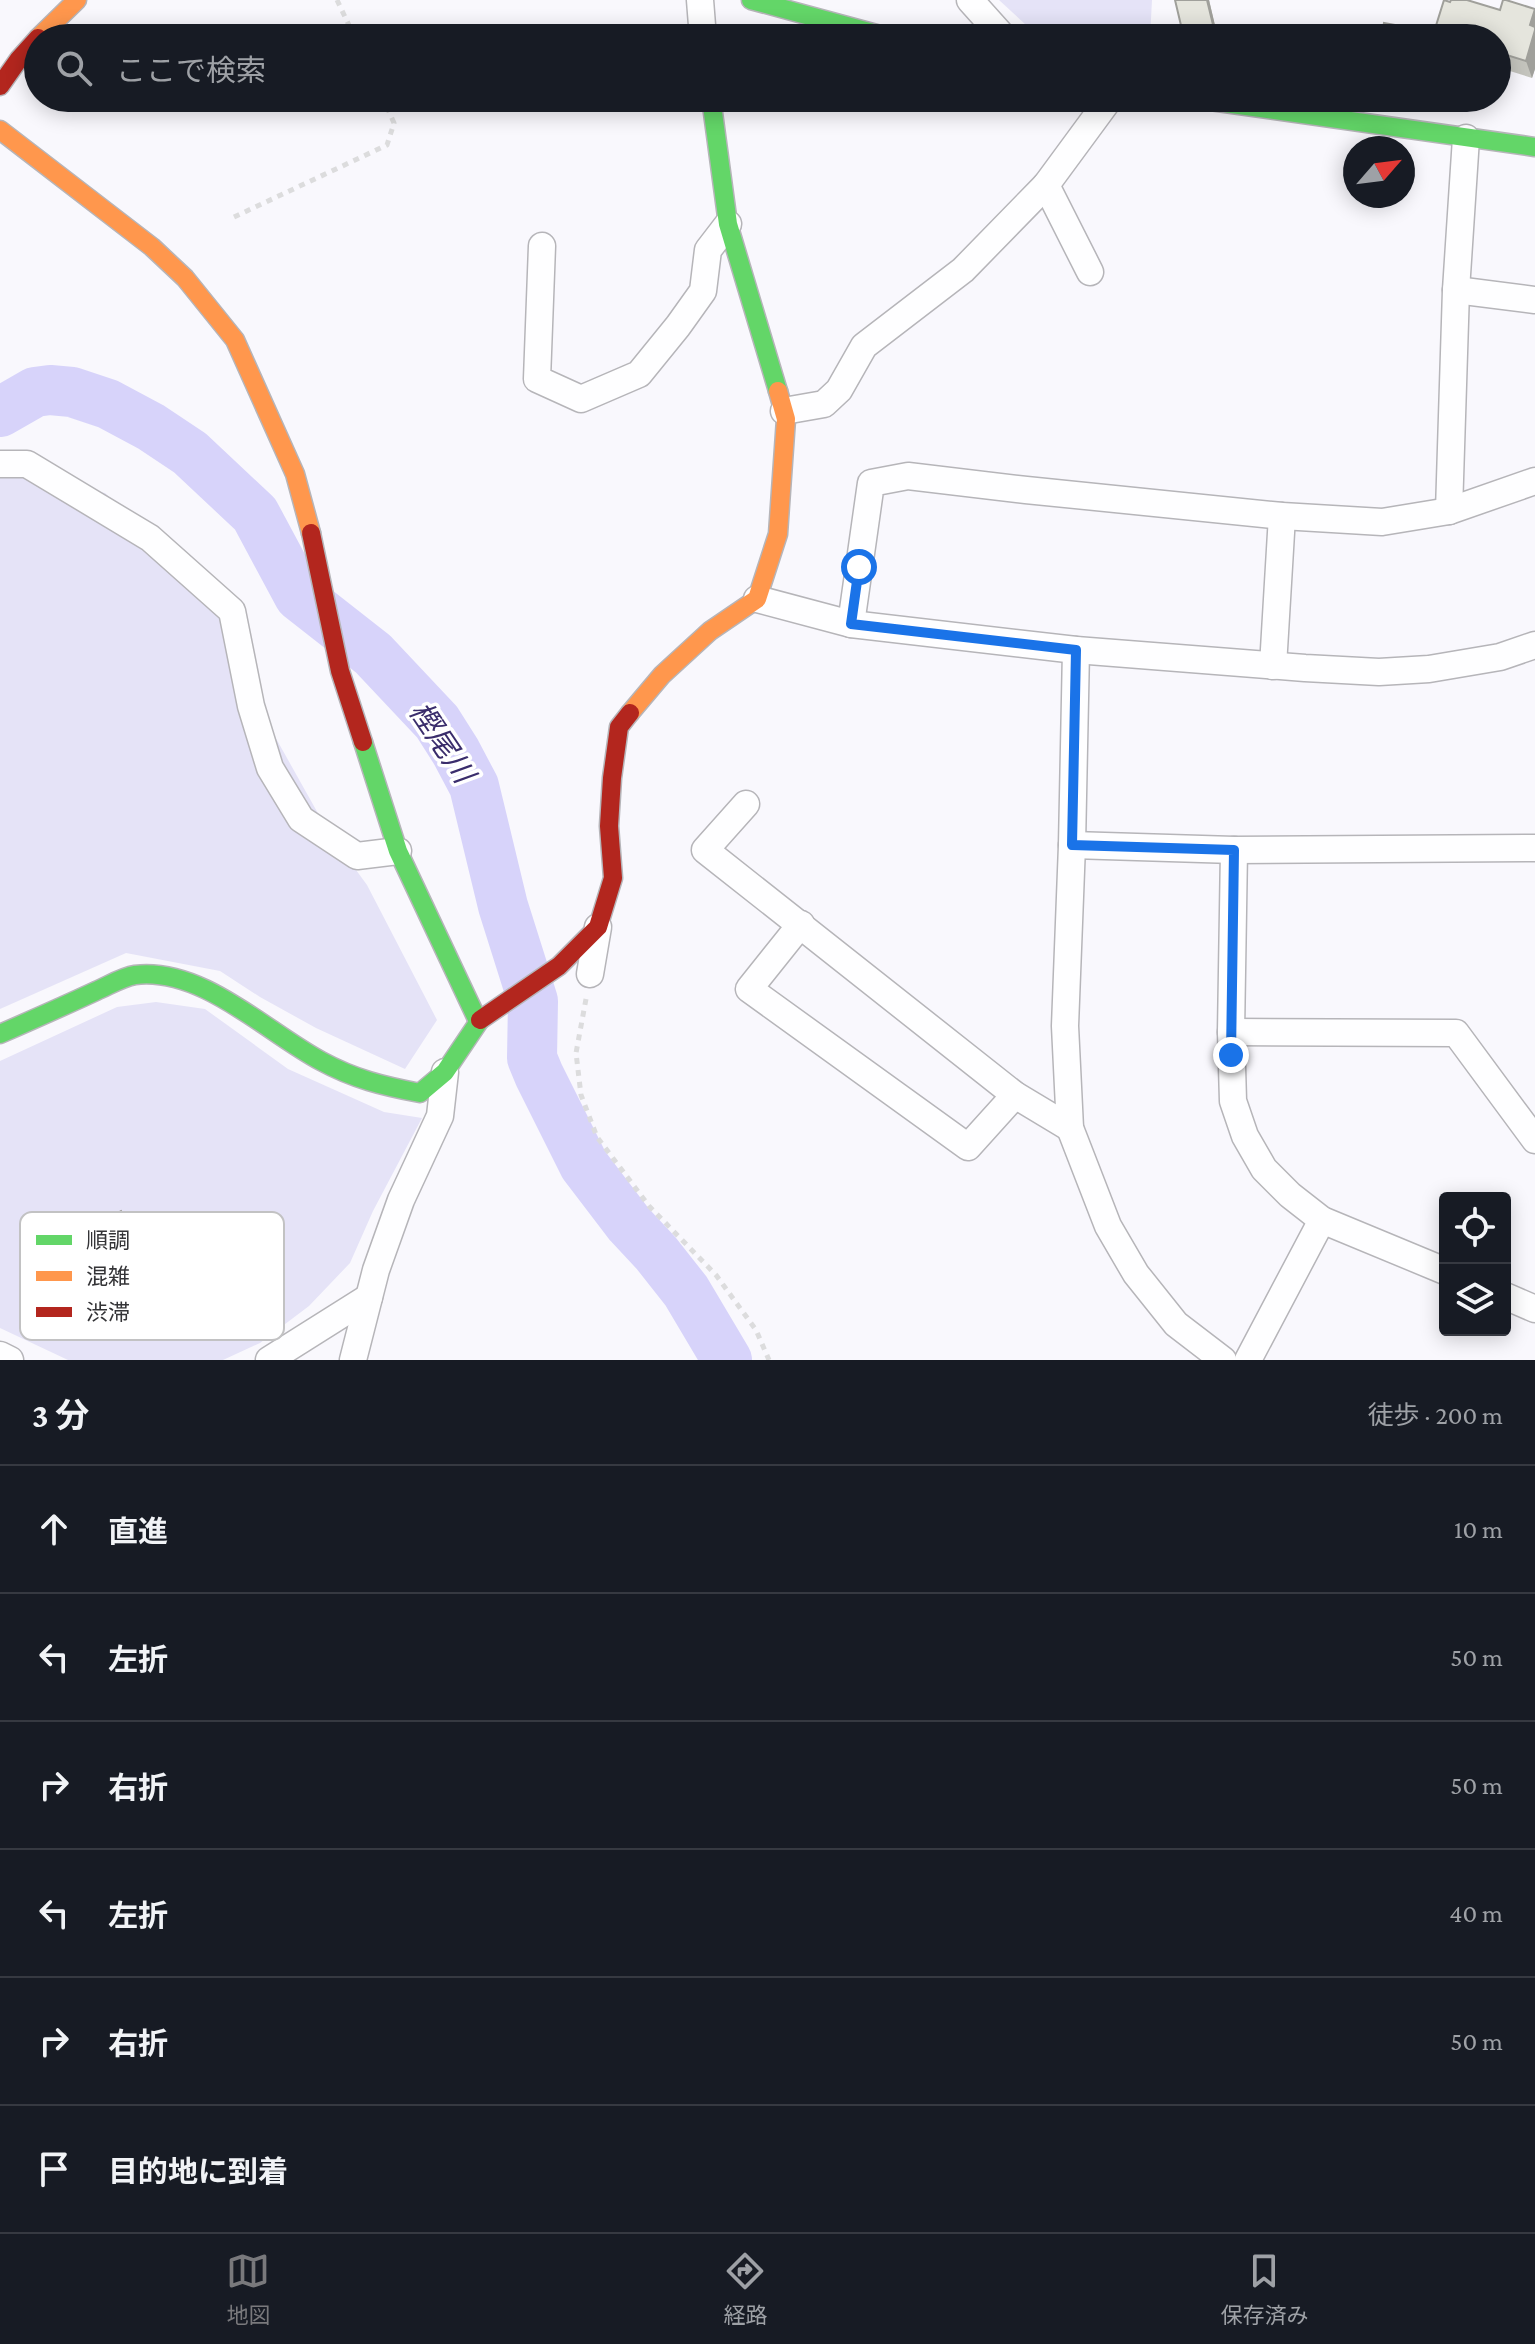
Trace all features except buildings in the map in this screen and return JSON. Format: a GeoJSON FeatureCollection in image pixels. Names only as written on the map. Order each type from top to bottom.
{"type":"FeatureCollection","features":[{"type":"Feature","properties":{"kind":"street"},"geometry":{"type":"LineString","coordinates":[[52,24],[77,0]]}},
{"type":"Feature","properties":{"kind":"street"},"geometry":{"type":"LineString","coordinates":[[700,0],[702,24]]}},
{"type":"Feature","properties":{"kind":"street"},"geometry":{"type":"LineString","coordinates":[[751,0],[839,24]]}},
{"type":"Feature","properties":{"kind":"street"},"geometry":{"type":"LineString","coordinates":[[970,0],[991,24]]}},
{"type":"Feature","properties":{"kind":"street"},"geometry":{"type":"LineString","coordinates":[[0,86],[24,53]]}},
{"type":"Feature","properties":{"kind":"street"},"geometry":{"type":"LineString","coordinates":[[590,974],[598,927],[613,878],[609,826],[619,727],[662,675],[710,631],[757,599],[778,534],[786,419],[728,224],[713,112]]}},
{"type":"Feature","properties":{"kind":"street"},"geometry":{"type":"LineString","coordinates":[[784,411],[824,404],[839,390],[864,346],[963,270],[1046,185],[1100,112]]}},
{"type":"Feature","properties":{"kind":"street"},"geometry":{"type":"LineString","coordinates":[[1286,112],[1535,147]]}},
{"type":"Feature","properties":{"kind":"street"},"geometry":{"type":"LineString","coordinates":[[0,130],[152,247],[185,278],[235,340],[295,474],[308,518],[340,671],[398,851],[478,1021]]}},
{"type":"Feature","properties":{"kind":"street"},"geometry":{"type":"LineString","coordinates":[[1449,511],[1456,290],[1466,138]]}},
{"type":"Feature","properties":{"kind":"street"},"geometry":{"type":"LineString","coordinates":[[1046,185],[1090,272]]}},
{"type":"Feature","properties":{"kind":"street"},"geometry":{"type":"LineString","coordinates":[[542,246],[537,379],[581,399],[639,374],[703,291],[708,250],[728,224]]}},
{"type":"Feature","properties":{"kind":"street"},"geometry":{"type":"LineString","coordinates":[[1456,290],[1535,300]]}},
{"type":"Feature","properties":{"kind":"street"},"geometry":{"type":"LineString","coordinates":[[0,464],[27,464],[150,538],[232,611],[251,706],[270,768],[301,819],[357,856],[398,851]]}},
{"type":"Feature","properties":{"kind":"street"},"geometry":{"type":"LineString","coordinates":[[851,624],[871,483],[908,476],[936,478],[1282,516],[1382,522],[1449,511],[1535,481]]}},
{"type":"Feature","properties":{"kind":"street"},"geometry":{"type":"LineString","coordinates":[[1273,666],[1282,516]]}},
{"type":"Feature","properties":{"kind":"street"},"geometry":{"type":"LineString","coordinates":[[757,599],[851,624],[1076,650],[1273,666],[1379,672],[1429,669],[1500,657],[1535,645]]}},
{"type":"Feature","properties":{"kind":"street"},"geometry":{"type":"LineString","coordinates":[[1076,650],[1065,1026],[1070,1128],[1108,1226],[1136,1274],[1176,1324],[1223,1360]]}},
{"type":"Feature","properties":{"kind":"street"},"geometry":{"type":"LineString","coordinates":[[746,804],[705,850],[1015,1095],[1070,1128]]}},
{"type":"Feature","properties":{"kind":"street"},"geometry":{"type":"LineString","coordinates":[[1072,845],[1234,850],[1535,848]]}},
{"type":"Feature","properties":{"kind":"street"},"geometry":{"type":"LineString","coordinates":[[1234,850],[1233,1101],[1245,1136],[1264,1169],[1322,1220],[1439,1269]]}},
{"type":"Feature","properties":{"kind":"street"},"geometry":{"type":"LineString","coordinates":[[801,924],[749,989],[968,1147],[1015,1095]]}},
{"type":"Feature","properties":{"kind":"street"},"geometry":{"type":"LineString","coordinates":[[0,1034],[132,975],[164,974],[212,992],[323,1062],[376,1085],[420,1093],[445,1072],[478,1021],[559,966],[598,927]]}},
{"type":"Feature","properties":{"kind":"street"},"geometry":{"type":"LineString","coordinates":[[1231,1032],[1456,1033],[1535,1140]]}},
{"type":"Feature","properties":{"kind":"street"},"geometry":{"type":"LineString","coordinates":[[353,1360],[376,1270],[401,1200],[440,1116],[445,1072]]}},
{"type":"Feature","properties":{"kind":"street"},"geometry":{"type":"LineString","coordinates":[[1248,1360],[1322,1220]]}},
{"type":"Feature","properties":{"kind":"street"},"geometry":{"type":"LineString","coordinates":[[269,1360],[369,1297]]}},
{"type":"Feature","properties":{"kind":"street"},"geometry":{"type":"LineString","coordinates":[[1511,1299],[1535,1309]]}},
{"type":"Feature","properties":{"kind":"street"},"geometry":{"type":"LineString","coordinates":[[0,1355],[10,1360]]}},
{"type":"Feature","properties":{"kind":"path"},"geometry":{"type":"LineString","coordinates":[[337,0],[348,24]]}},
{"type":"Feature","properties":{"kind":"path"},"geometry":{"type":"LineString","coordinates":[[234,217],[387,145],[394,123],[389,112]]}},
{"type":"Feature","properties":{"kind":"path"},"geometry":{"type":"LineString","coordinates":[[590,974],[576,1053],[581,1095],[597,1137],[649,1206],[716,1275],[756,1330],[769,1360]]}},
{"type":"Feature","properties":{"kind":"shaded area"},"geometry":{"type":"Polygon","coordinates":[[[999,0],[1152,0],[1151,24],[1025,24],[999,0]]]}},
{"type":"Feature","properties":{"kind":"shaded area"},"geometry":{"type":"Polygon","coordinates":[[[0,465],[53,482],[105,493],[137,523],[185,550],[246,648],[264,717],[329,833],[367,885],[437,1020],[405,1069],[316,1028],[220,971],[126,953],[0,1009],[0,465]]]}},
{"type":"Feature","properties":{"kind":"shaded area"},"geometry":{"type":"Polygon","coordinates":[[[156,1002],[205,1009],[288,1069],[384,1112],[422,1118],[373,1211],[350,1263],[309,1306],[284,1325],[284,1212],[20,1212],[20,1337],[0,1328],[0,1061],[117,1007],[156,1002]]]}},
{"type":"Feature","properties":{"kind":"shaded area"},"geometry":{"type":"Polygon","coordinates":[[[26,1340],[264,1340],[223,1360],[68,1360],[26,1340]]]}},
{"type":"Feature","properties":{"kind":"waterway","name":"樫尾川"},"geometry":{"type":"LineString","coordinates":[[0,412],[35,392],[72,392],[108,404],[190,453],[255,514],[299,596],[373,654],[437,722],[474,786],[503,906],[533,1001],[532,1058],[539,1075],[584,1165],[686,1291],[727,1360]]}},
{"type":"Feature","properties":{"kind":"traffic: fast"},"geometry":{"type":"LineString","coordinates":[[751,0],[839,24]]}},
{"type":"Feature","properties":{"kind":"traffic: fast"},"geometry":{"type":"LineString","coordinates":[[713,112],[728,224],[778,391]]}},
{"type":"Feature","properties":{"kind":"traffic: fast"},"geometry":{"type":"LineString","coordinates":[[1288,112],[1535,147]]}},
{"type":"Feature","properties":{"kind":"traffic: fast"},"geometry":{"type":"LineString","coordinates":[[363,742],[398,851],[478,1021]]}},
{"type":"Feature","properties":{"kind":"traffic: fast"},"geometry":{"type":"LineString","coordinates":[[0,1034],[125,978],[160,975],[209,991],[345,1073],[420,1093],[445,1072],[480,1020]]}},
{"type":"Feature","properties":{"kind":"traffic: slow"},"geometry":{"type":"LineString","coordinates":[[52,24],[77,0]]}},
{"type":"Feature","properties":{"kind":"traffic: slow"},"geometry":{"type":"LineString","coordinates":[[0,130],[152,247],[185,278],[235,340],[295,474],[311,533]]}},
{"type":"Feature","properties":{"kind":"traffic: slow"},"geometry":{"type":"LineString","coordinates":[[630,713],[662,675],[710,631],[757,599],[778,534],[786,419],[778,391]]}},
{"type":"Feature","properties":{"kind":"traffic: jam"},"geometry":{"type":"LineString","coordinates":[[0,86],[24,53]]}},
{"type":"Feature","properties":{"kind":"traffic: jam"},"geometry":{"type":"LineString","coordinates":[[311,533],[340,671],[363,742]]}},
{"type":"Feature","properties":{"kind":"traffic: jam"},"geometry":{"type":"LineString","coordinates":[[480,1020],[559,966],[598,927],[613,878],[609,826],[619,727],[630,713]]}},
{"type":"Feature","properties":{"kind":"route"},"geometry":{"type":"LineString","coordinates":[[859,567],[851,624],[1076,650],[1072,845],[1234,850],[1231,1055]]}}]}
